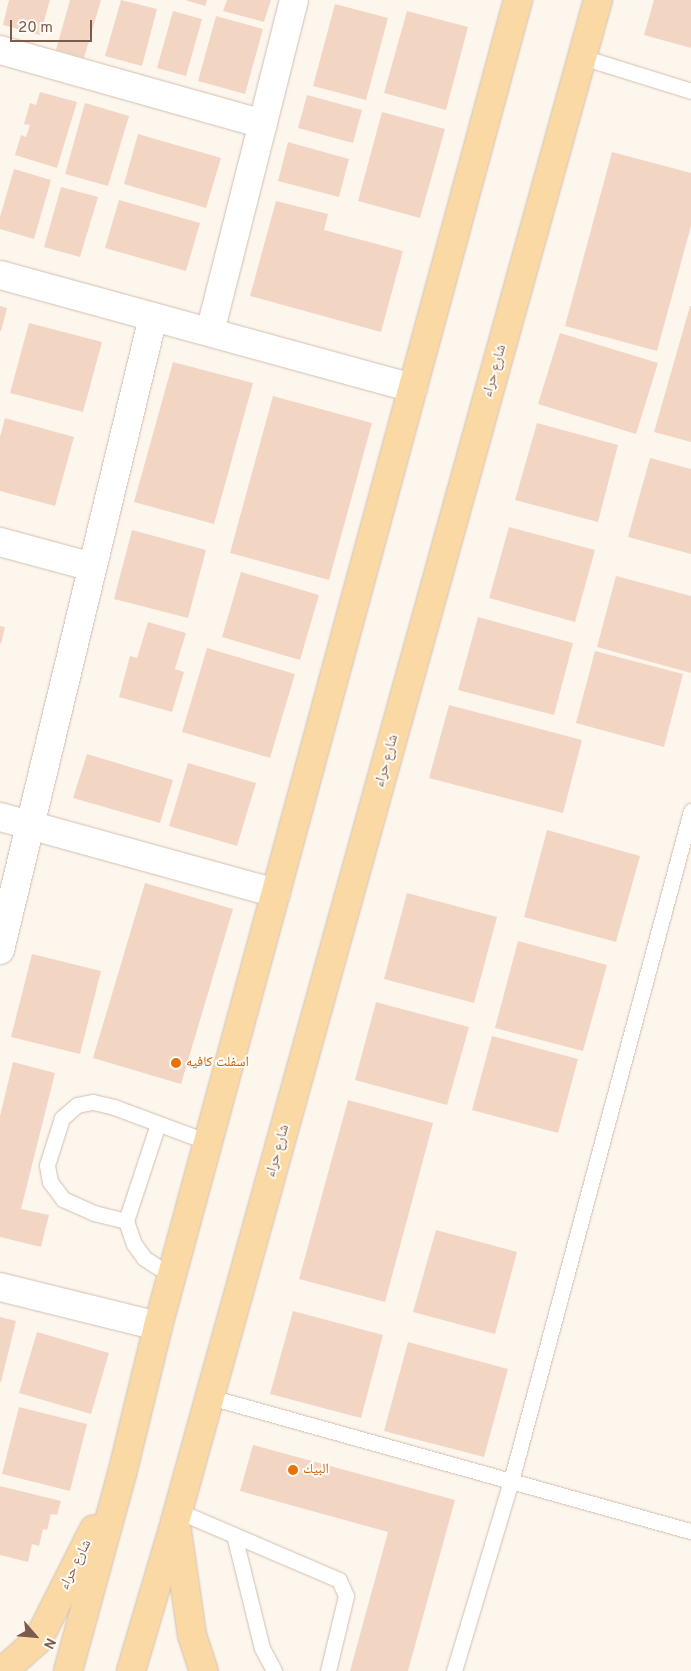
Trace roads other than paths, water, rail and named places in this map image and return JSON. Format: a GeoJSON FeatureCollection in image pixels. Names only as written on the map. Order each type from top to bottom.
{"type":"FeatureCollection","features":[{"type":"Feature","properties":{"kind":"main road","name":"شارع حراء"},"geometry":{"type":"LineString","coordinates":[[68,1671],[122,1474],[158,1326],[518,0]]}},
{"type":"Feature","properties":{"kind":"main road","name":"شارع حراء"},"geometry":{"type":"LineString","coordinates":[[131,1671],[177,1517],[598,0]]}},
{"type":"Feature","properties":{"kind":"main road","name":"شارع حراء"},"geometry":{"type":"LineString","coordinates":[[3,1671],[38,1640],[122,1474]]}},
{"type":"Feature","properties":{"kind":"main road","name":"شارع حراء"},"geometry":{"type":"LineString","coordinates":[[177,1517],[192,1636],[204,1671]]}},
{"type":"Feature","properties":{"kind":"street"},"geometry":{"type":"LineString","coordinates":[[210,332],[294,0]]}},
{"type":"Feature","properties":{"kind":"street"},"geometry":{"type":"LineString","coordinates":[[0,50],[262,124]]}},
{"type":"Feature","properties":{"kind":"street"},"geometry":{"type":"LineString","coordinates":[[0,275],[413,388]]}},
{"type":"Feature","properties":{"kind":"street"},"geometry":{"type":"LineString","coordinates":[[0,950],[153,317]]}},
{"type":"Feature","properties":{"kind":"street"},"geometry":{"type":"LineString","coordinates":[[0,542],[92,567]]}},
{"type":"Feature","properties":{"kind":"street"},"geometry":{"type":"LineString","coordinates":[[0,817],[276,893]]}},
{"type":"Feature","properties":{"kind":"street"},"geometry":{"type":"LineString","coordinates":[[0,1287],[158,1326]]}},
{"type":"Feature","properties":{"kind":"lane"},"geometry":{"type":"LineString","coordinates":[[582,57],[691,91]]}},
{"type":"Feature","properties":{"kind":"lane"},"geometry":{"type":"LineString","coordinates":[[454,1671],[511,1480],[691,811]]}},
{"type":"Feature","properties":{"kind":"lane"},"geometry":{"type":"LineString","coordinates":[[126,1221],[94,1213],[64,1199],[50,1182],[47,1165],[62,1118],[76,1106],[93,1102],[114,1106],[208,1142]]}},
{"type":"Feature","properties":{"kind":"lane"},"geometry":{"type":"LineString","coordinates":[[158,1124],[126,1221],[134,1244],[144,1258],[172,1276]]}},
{"type":"Feature","properties":{"kind":"lane"},"geometry":{"type":"LineString","coordinates":[[210,1397],[691,1531]]}},
{"type":"Feature","properties":{"kind":"lane"},"geometry":{"type":"LineString","coordinates":[[177,1517],[234,1535],[339,1580],[346,1596],[328,1671]]}},
{"type":"Feature","properties":{"kind":"lane"},"geometry":{"type":"LineString","coordinates":[[234,1535],[262,1648],[274,1671]]}},
{"type":"Feature","properties":{"kind":"place","name":"اسفلت كافيه"},"geometry":{"type":"Point","coordinates":[176,1063]}},
{"type":"Feature","properties":{"kind":"place","name":"البيك"},"geometry":{"type":"Point","coordinates":[293,1470]}}]}
